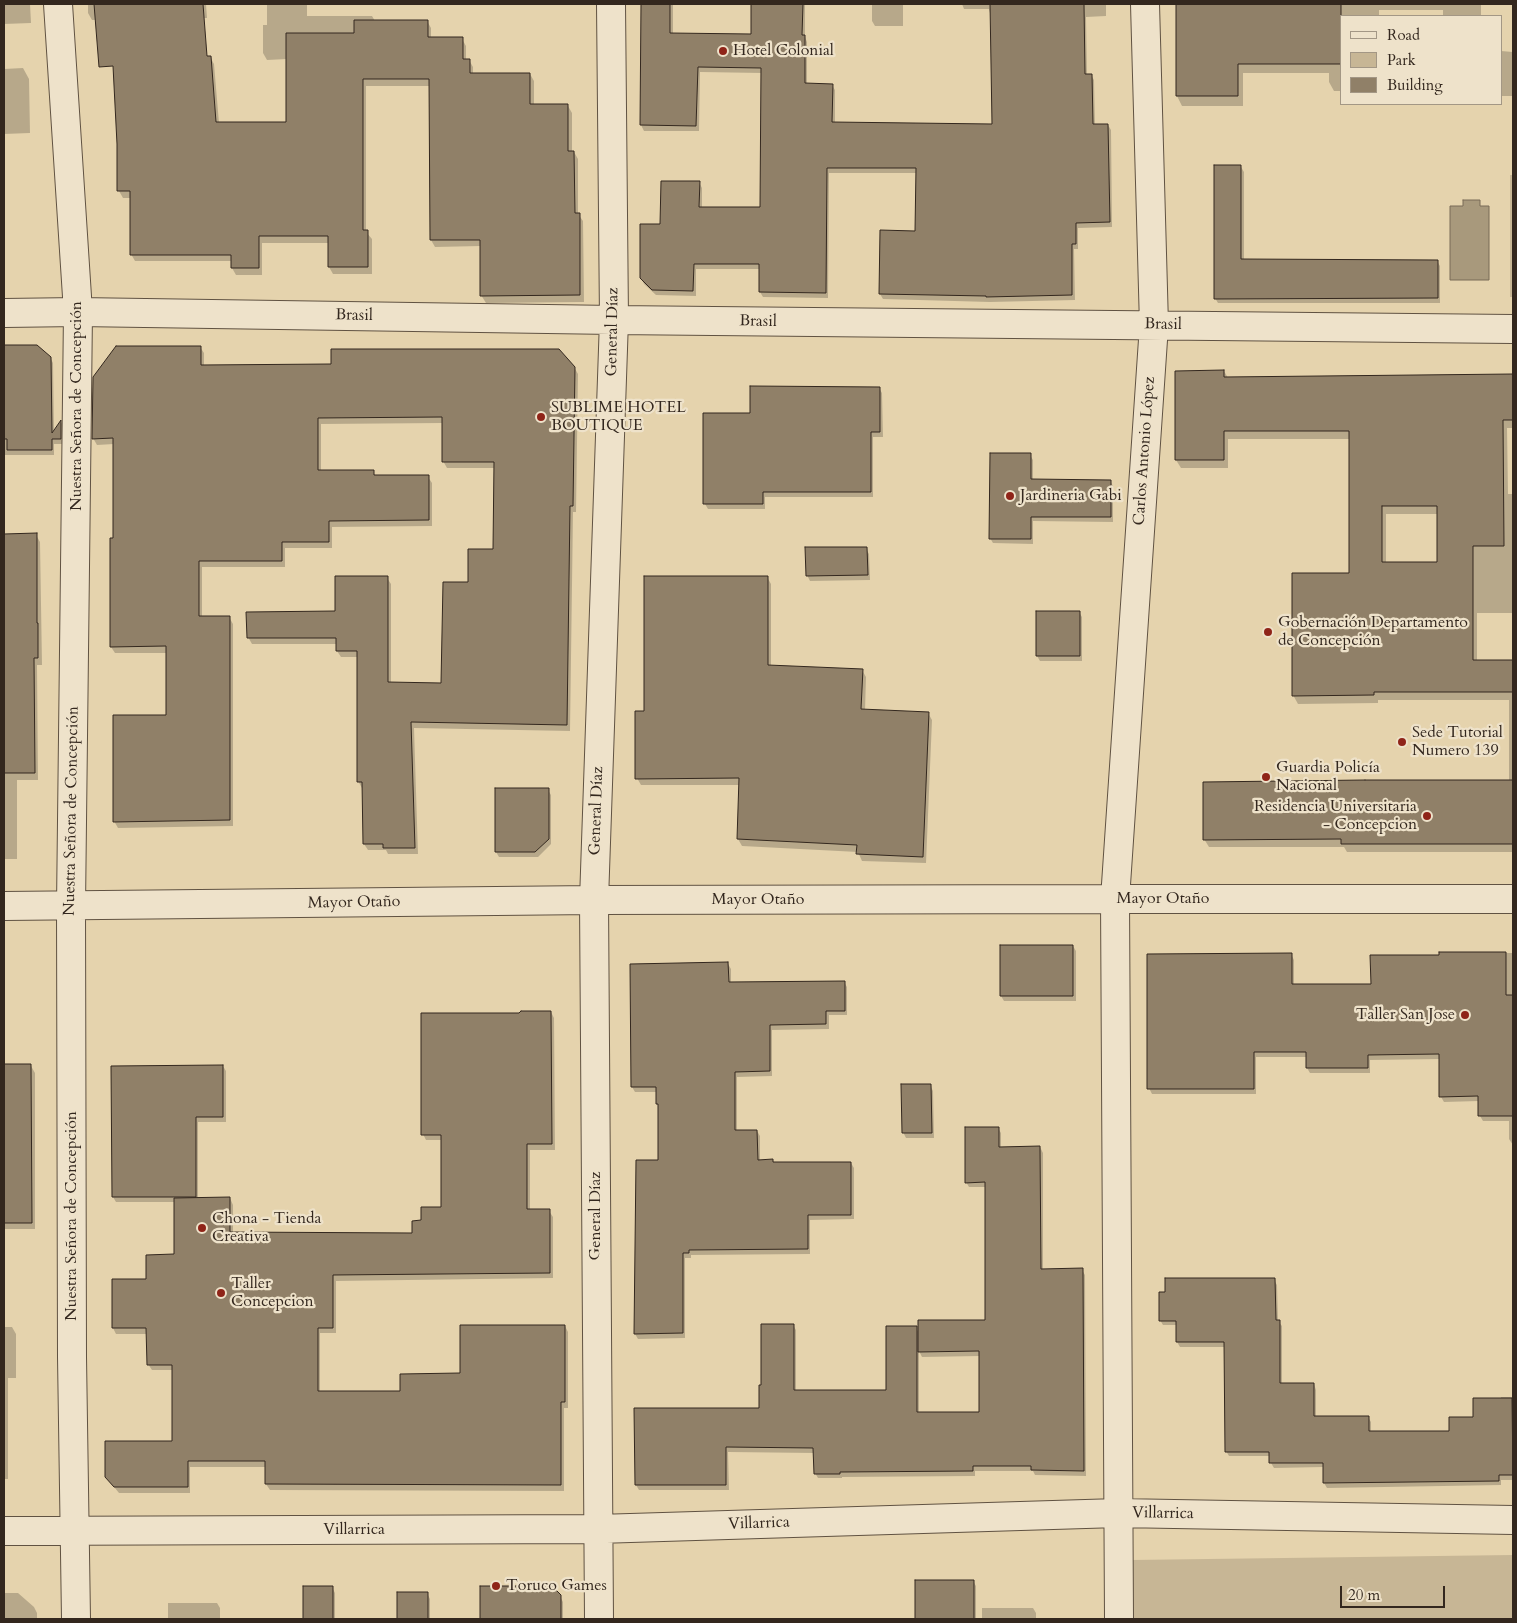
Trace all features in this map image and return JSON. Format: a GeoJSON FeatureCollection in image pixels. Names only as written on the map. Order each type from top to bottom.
{"type":"FeatureCollection","features":[{"type":"Feature","properties":{"kind":"street","name":"Nuestra Señora de Concepción"},"geometry":{"type":"LineString","coordinates":[[58,4],[78,312],[71,906],[72,1277],[76,1619]]}},
{"type":"Feature","properties":{"kind":"street","name":"General Díaz"},"geometry":{"type":"LineString","coordinates":[[599,1619],[594,900],[614,320],[611,4]]}},
{"type":"Feature","properties":{"kind":"street","name":"Carlos Antonio López"},"geometry":{"type":"LineString","coordinates":[[1119,1619],[1115,899],[1154,325],[1145,4]]}},
{"type":"Feature","properties":{"kind":"street","name":"Brasil"},"geometry":{"type":"LineString","coordinates":[[4,313],[78,312],[614,320],[1513,329]]}},
{"type":"Feature","properties":{"kind":"street","name":"Mayor Otaño"},"geometry":{"type":"LineString","coordinates":[[4,906],[594,900],[1513,900]]}},
{"type":"Feature","properties":{"kind":"street","name":"Villarrica"},"geometry":{"type":"LineString","coordinates":[[4,1531],[598,1529],[1118,1513],[1513,1520]]}},
{"type":"Feature","properties":{"kind":"green space"},"geometry":{"type":"Polygon","coordinates":[[[1510,175],[1513,175],[1513,297],[1510,297],[1510,175]]]}},
{"type":"Feature","properties":{"kind":"green space"},"geometry":{"type":"Polygon","coordinates":[[[1513,1555],[1513,1619],[1133,1619],[1132,1560],[1513,1555]]]}},
{"type":"Feature","properties":{"kind":"shaded area"},"geometry":{"type":"Polygon","coordinates":[[[1463,200],[1480,200],[1480,206],[1489,206],[1489,280],[1450,280],[1450,206],[1463,206],[1463,200]]]}},
{"type":"Feature","properties":{"kind":"building"},"geometry":{"type":"Polygon","coordinates":[[[94,4],[203,4],[207,56],[211,56],[216,122],[286,122],[286,33],[354,33],[354,20],[428,20],[428,37],[463,37],[463,59],[470,59],[470,73],[530,73],[530,104],[568,104],[568,151],[574,151],[575,213],[580,213],[580,295],[480,296],[480,240],[430,240],[429,79],[363,79],[363,230],[368,230],[368,267],[328,267],[328,236],[259,236],[259,268],[231,268],[231,255],[130,255],[130,191],[117,191],[117,144],[113,66],[99,67],[94,4]]]}},
{"type":"Feature","properties":{"kind":"building"},"geometry":{"type":"Polygon","coordinates":[[[641,4],[670,4],[670,33],[751,34],[751,4],[803,4],[802,35],[805,35],[805,83],[833,84],[832,122],[992,124],[990,4],[1084,4],[1085,74],[1092,74],[1093,124],[1108,124],[1110,222],[1076,223],[1076,244],[1072,244],[1072,295],[986,297],[879,294],[880,230],[915,231],[916,168],[827,168],[826,293],[759,292],[759,264],[694,264],[693,291],[652,290],[640,278],[640,224],[660,224],[661,181],[700,181],[699,207],[760,207],[761,68],[698,67],[696,126],[640,125],[641,4]]]}},
{"type":"Feature","properties":{"kind":"building"},"geometry":{"type":"Polygon","coordinates":[[[1176,4],[1341,4],[1340,64],[1238,64],[1238,96],[1176,96],[1176,4]]]}},
{"type":"Feature","properties":{"kind":"building"},"geometry":{"type":"Polygon","coordinates":[[[1214,165],[1241,165],[1241,259],[1438,260],[1438,298],[1214,299],[1214,165]]]}},
{"type":"Feature","properties":{"kind":"building"},"geometry":{"type":"Polygon","coordinates":[[[4,345],[37,345],[51,357],[52,433],[61,420],[61,439],[52,439],[52,450],[7,450],[7,439],[4,439],[4,345]]]}},
{"type":"Feature","properties":{"kind":"building"},"geometry":{"type":"Polygon","coordinates":[[[116,346],[201,346],[201,365],[331,364],[331,349],[559,349],[575,367],[573,506],[570,506],[567,725],[411,722],[415,848],[383,848],[383,844],[363,844],[362,782],[357,782],[357,651],[336,651],[336,638],[247,638],[246,612],[335,611],[335,576],[388,576],[388,682],[441,683],[443,582],[468,582],[468,549],[493,549],[494,462],[442,462],[442,417],[318,418],[318,470],[374,470],[374,475],[429,475],[429,520],[329,521],[329,542],[282,542],[282,561],[199,561],[199,616],[230,616],[230,820],[113,822],[113,715],[166,715],[166,646],[110,647],[110,538],[113,538],[113,438],[92,439],[93,377],[116,346]]]}},
{"type":"Feature","properties":{"kind":"building"},"geometry":{"type":"Polygon","coordinates":[[[1224,370],[1224,377],[1513,374],[1513,420],[1503,420],[1504,546],[1473,546],[1473,660],[1513,660],[1513,692],[1374,692],[1374,695],[1292,696],[1292,573],[1349,573],[1349,431],[1224,431],[1224,460],[1175,460],[1175,371],[1224,370]],[[1382,506],[1382,562],[1437,562],[1437,506],[1382,506]]]}},
{"type":"Feature","properties":{"kind":"building"},"geometry":{"type":"Polygon","coordinates":[[[750,386],[880,387],[880,432],[871,432],[871,492],[763,492],[763,504],[703,504],[703,413],[750,413],[750,386]]]}},
{"type":"Feature","properties":{"kind":"building"},"geometry":{"type":"Polygon","coordinates":[[[990,453],[1031,453],[1031,479],[1111,480],[1111,517],[1031,517],[1031,539],[989,539],[990,453]]]}},
{"type":"Feature","properties":{"kind":"building"},"geometry":{"type":"Polygon","coordinates":[[[37,533],[38,658],[34,658],[35,773],[4,773],[4,534],[37,533]]]}},
{"type":"Feature","properties":{"kind":"building"},"geometry":{"type":"Polygon","coordinates":[[[805,547],[867,547],[868,575],[806,576],[805,547]]]}},
{"type":"Feature","properties":{"kind":"building"},"geometry":{"type":"Polygon","coordinates":[[[644,576],[768,576],[768,665],[863,669],[861,709],[929,712],[923,857],[856,854],[857,845],[737,839],[739,778],[635,779],[635,711],[644,711],[644,576]]]}},
{"type":"Feature","properties":{"kind":"building"},"geometry":{"type":"Polygon","coordinates":[[[1036,611],[1080,611],[1080,656],[1036,656],[1036,611]]]}},
{"type":"Feature","properties":{"kind":"building"},"geometry":{"type":"Polygon","coordinates":[[[1513,780],[1513,844],[1341,844],[1341,839],[1203,840],[1203,782],[1513,780]]]}},
{"type":"Feature","properties":{"kind":"building"},"geometry":{"type":"Polygon","coordinates":[[[495,788],[549,788],[549,839],[535,852],[495,852],[495,788]]]}},
{"type":"Feature","properties":{"kind":"building"},"geometry":{"type":"Polygon","coordinates":[[[1000,945],[1073,945],[1073,996],[1000,996],[1000,945]]]}},
{"type":"Feature","properties":{"kind":"building"},"geometry":{"type":"Polygon","coordinates":[[[1439,952],[1506,952],[1506,995],[1513,995],[1513,1116],[1478,1116],[1478,1096],[1439,1097],[1439,1054],[1368,1055],[1368,1068],[1306,1068],[1306,1052],[1254,1052],[1254,1089],[1147,1089],[1147,954],[1292,953],[1292,984],[1371,984],[1370,955],[1439,955],[1439,952]]]}},
{"type":"Feature","properties":{"kind":"building"},"geometry":{"type":"Polygon","coordinates":[[[728,962],[729,982],[845,981],[845,1011],[826,1011],[826,1024],[770,1025],[770,1071],[735,1072],[735,1130],[757,1130],[758,1160],[773,1159],[773,1162],[851,1162],[851,1215],[808,1215],[808,1249],[689,1250],[689,1253],[683,1253],[683,1333],[634,1334],[636,1160],[658,1160],[658,1104],[656,1104],[656,1087],[631,1087],[630,964],[728,962]]]}},
{"type":"Feature","properties":{"kind":"building"},"geometry":{"type":"Polygon","coordinates":[[[521,1011],[551,1011],[552,1144],[527,1144],[527,1209],[550,1209],[550,1273],[333,1275],[333,1328],[318,1328],[318,1391],[400,1391],[400,1374],[460,1373],[460,1325],[565,1325],[565,1402],[561,1402],[561,1485],[265,1484],[265,1461],[188,1461],[188,1487],[114,1487],[105,1477],[105,1441],[172,1441],[172,1365],[147,1365],[146,1328],[112,1328],[112,1279],[146,1279],[146,1255],[174,1254],[174,1198],[230,1197],[230,1232],[412,1233],[412,1221],[421,1220],[421,1207],[441,1207],[441,1135],[421,1135],[421,1013],[519,1013],[521,1011]]]}},
{"type":"Feature","properties":{"kind":"building"},"geometry":{"type":"Polygon","coordinates":[[[4,1064],[31,1064],[32,1223],[4,1223],[4,1064]]]}},
{"type":"Feature","properties":{"kind":"building"},"geometry":{"type":"Polygon","coordinates":[[[223,1065],[223,1117],[196,1117],[196,1197],[112,1197],[111,1066],[223,1065]]]}},
{"type":"Feature","properties":{"kind":"building"},"geometry":{"type":"Polygon","coordinates":[[[901,1084],[931,1084],[932,1133],[902,1133],[901,1084]]]}},
{"type":"Feature","properties":{"kind":"building"},"geometry":{"type":"Polygon","coordinates":[[[965,1127],[999,1127],[999,1147],[1040,1146],[1041,1269],[1083,1268],[1084,1471],[1031,1470],[1031,1466],[973,1466],[973,1471],[840,1472],[840,1474],[814,1474],[813,1448],[726,1447],[726,1485],[635,1485],[634,1408],[759,1408],[761,1324],[794,1324],[794,1390],[886,1390],[886,1326],[917,1326],[917,1412],[979,1412],[979,1351],[918,1352],[918,1320],[985,1320],[985,1182],[965,1183],[965,1127]]]}},
{"type":"Feature","properties":{"kind":"building"},"geometry":{"type":"Polygon","coordinates":[[[1165,1278],[1275,1278],[1276,1320],[1280,1320],[1280,1383],[1314,1383],[1314,1416],[1369,1416],[1369,1431],[1449,1431],[1449,1417],[1473,1417],[1473,1398],[1512,1398],[1513,1475],[1499,1475],[1499,1481],[1323,1483],[1323,1463],[1269,1463],[1269,1452],[1225,1452],[1224,1342],[1176,1342],[1176,1321],[1159,1321],[1159,1292],[1165,1292],[1165,1278]]]}},
{"type":"Feature","properties":{"kind":"building"},"geometry":{"type":"Polygon","coordinates":[[[915,1580],[974,1580],[974,1619],[915,1619],[915,1580]]]}},
{"type":"Feature","properties":{"kind":"building"},"geometry":{"type":"Polygon","coordinates":[[[303,1586],[333,1586],[333,1619],[303,1619],[303,1586]]]}},
{"type":"Feature","properties":{"kind":"building"},"geometry":{"type":"Polygon","coordinates":[[[480,1586],[552,1586],[561,1595],[561,1619],[480,1619],[480,1586]]]}},
{"type":"Feature","properties":{"kind":"building"},"geometry":{"type":"Polygon","coordinates":[[[397,1592],[428,1592],[428,1619],[397,1619],[397,1592]]]}},
{"type":"Feature","properties":{"kind":"place","name":"Hotel Colonial"},"geometry":{"type":"Point","coordinates":[723,51]}},
{"type":"Feature","properties":{"kind":"place","name":"SUBLIME HOTEL BOUTIQUE"},"geometry":{"type":"Point","coordinates":[541,417]}},
{"type":"Feature","properties":{"kind":"place","name":"Jardineria Gabi"},"geometry":{"type":"Point","coordinates":[1010,496]}},
{"type":"Feature","properties":{"kind":"place","name":"Gobernación Departamento de Concepción"},"geometry":{"type":"Point","coordinates":[1268,632]}},
{"type":"Feature","properties":{"kind":"place","name":"Sede Tutorial Numero 139"},"geometry":{"type":"Point","coordinates":[1402,742]}},
{"type":"Feature","properties":{"kind":"place","name":"Guardia Policía Nacional"},"geometry":{"type":"Point","coordinates":[1266,777]}},
{"type":"Feature","properties":{"kind":"place","name":"Residencia Universitaria - Concepcion"},"geometry":{"type":"Point","coordinates":[1427,816]}},
{"type":"Feature","properties":{"kind":"place","name":"Taller San Jose"},"geometry":{"type":"Point","coordinates":[1465,1015]}},
{"type":"Feature","properties":{"kind":"place","name":"Chona - Tienda Creativa"},"geometry":{"type":"Point","coordinates":[202,1228]}},
{"type":"Feature","properties":{"kind":"place","name":"Taller Concepcion"},"geometry":{"type":"Point","coordinates":[221,1293]}},
{"type":"Feature","properties":{"kind":"place","name":"Toruco Games"},"geometry":{"type":"Point","coordinates":[496,1586]}}]}
